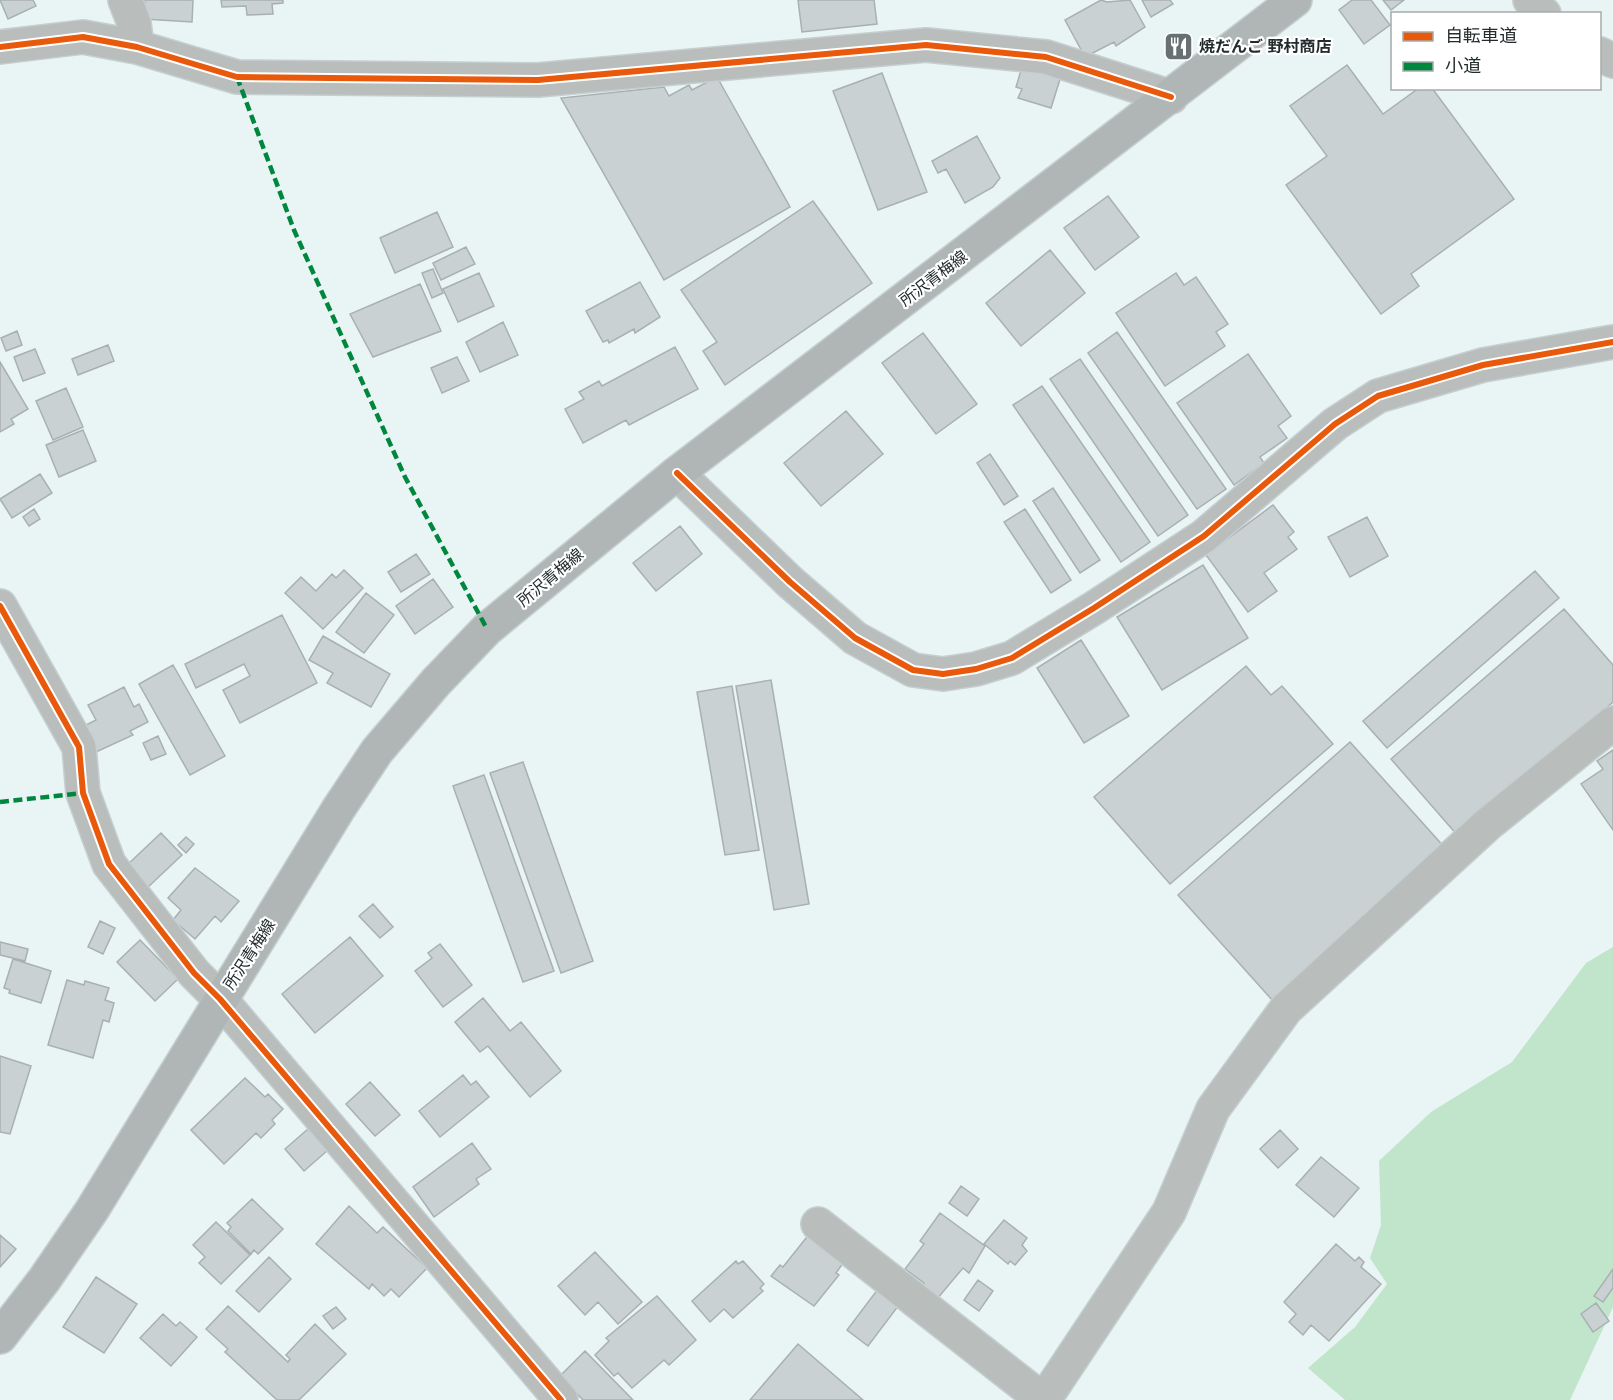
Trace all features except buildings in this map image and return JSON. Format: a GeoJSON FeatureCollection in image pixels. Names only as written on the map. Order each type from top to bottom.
{"type":"FeatureCollection","features":[{"type":"Feature","properties":{"kind":"main road","name":"所沢青梅線"},"geometry":{"type":"LineString","coordinates":[[0,1337],[44,1280],[92,1210],[220,999],[377,751],[436,682],[488,629],[677,473],[1295,0]]}},
{"type":"Feature","properties":{"kind":"street"},"geometry":{"type":"LineString","coordinates":[[124,0],[134,23],[136,47]]}},
{"type":"Feature","properties":{"kind":"street"},"geometry":{"type":"LineString","coordinates":[[1530,0],[1542,12]]}},
{"type":"Feature","properties":{"kind":"street"},"geometry":{"type":"LineString","coordinates":[[0,48],[83,37],[136,47],[237,77],[538,80],[926,45],[1046,57],[1171,97]]}},
{"type":"Feature","properties":{"kind":"street"},"geometry":{"type":"LineString","coordinates":[[677,473],[790,582],[855,638],[913,670],[943,674],[976,669],[1012,658],[1094,608],[1204,536],[1335,423],[1378,396],[1483,364],[1613,342]]}},
{"type":"Feature","properties":{"kind":"street"},"geometry":{"type":"LineString","coordinates":[[0,606],[79,747],[83,794],[109,864],[194,973],[220,999],[561,1400]]}},
{"type":"Feature","properties":{"kind":"street"},"geometry":{"type":"LineString","coordinates":[[818,1224],[1044,1400],[1169,1212],[1213,1109],[1286,1009],[1488,824],[1613,723]]}},
{"type":"Feature","properties":{"kind":"green space"},"geometry":{"type":"Polygon","coordinates":[[[1613,947],[1613,1307],[1570,1400],[1345,1400],[1308,1368],[1355,1327],[1387,1284],[1370,1258],[1381,1225],[1379,1161],[1431,1112],[1512,1062],[1586,963],[1613,947]]]}},
{"type":"Feature","properties":{"kind":"marked path"},"geometry":{"type":"LineString","coordinates":[[237,77],[294,230],[405,477],[487,629]]}},
{"type":"Feature","properties":{"kind":"marked path"},"geometry":{"type":"LineString","coordinates":[[0,802],[83,793]]}},
{"type":"Feature","properties":{"kind":"cycle path"},"geometry":{"type":"LineString","coordinates":[[0,47],[83,37],[137,47],[237,77],[538,80],[926,45],[1046,57],[1171,97]]}},
{"type":"Feature","properties":{"kind":"cycle path"},"geometry":{"type":"LineString","coordinates":[[677,473],[790,582],[855,638],[913,670],[943,674],[976,669],[1012,658],[1094,608],[1204,536],[1335,424],[1378,396],[1483,365],[1613,342]]}},
{"type":"Feature","properties":{"kind":"cycle path"},"geometry":{"type":"LineString","coordinates":[[0,606],[79,747],[83,793],[109,864],[194,973],[220,999],[561,1400]]}},
{"type":"Feature","properties":{"kind":"place","name":"焼だんご 野村商店"},"geometry":{"type":"Point","coordinates":[1178,46]}}]}
